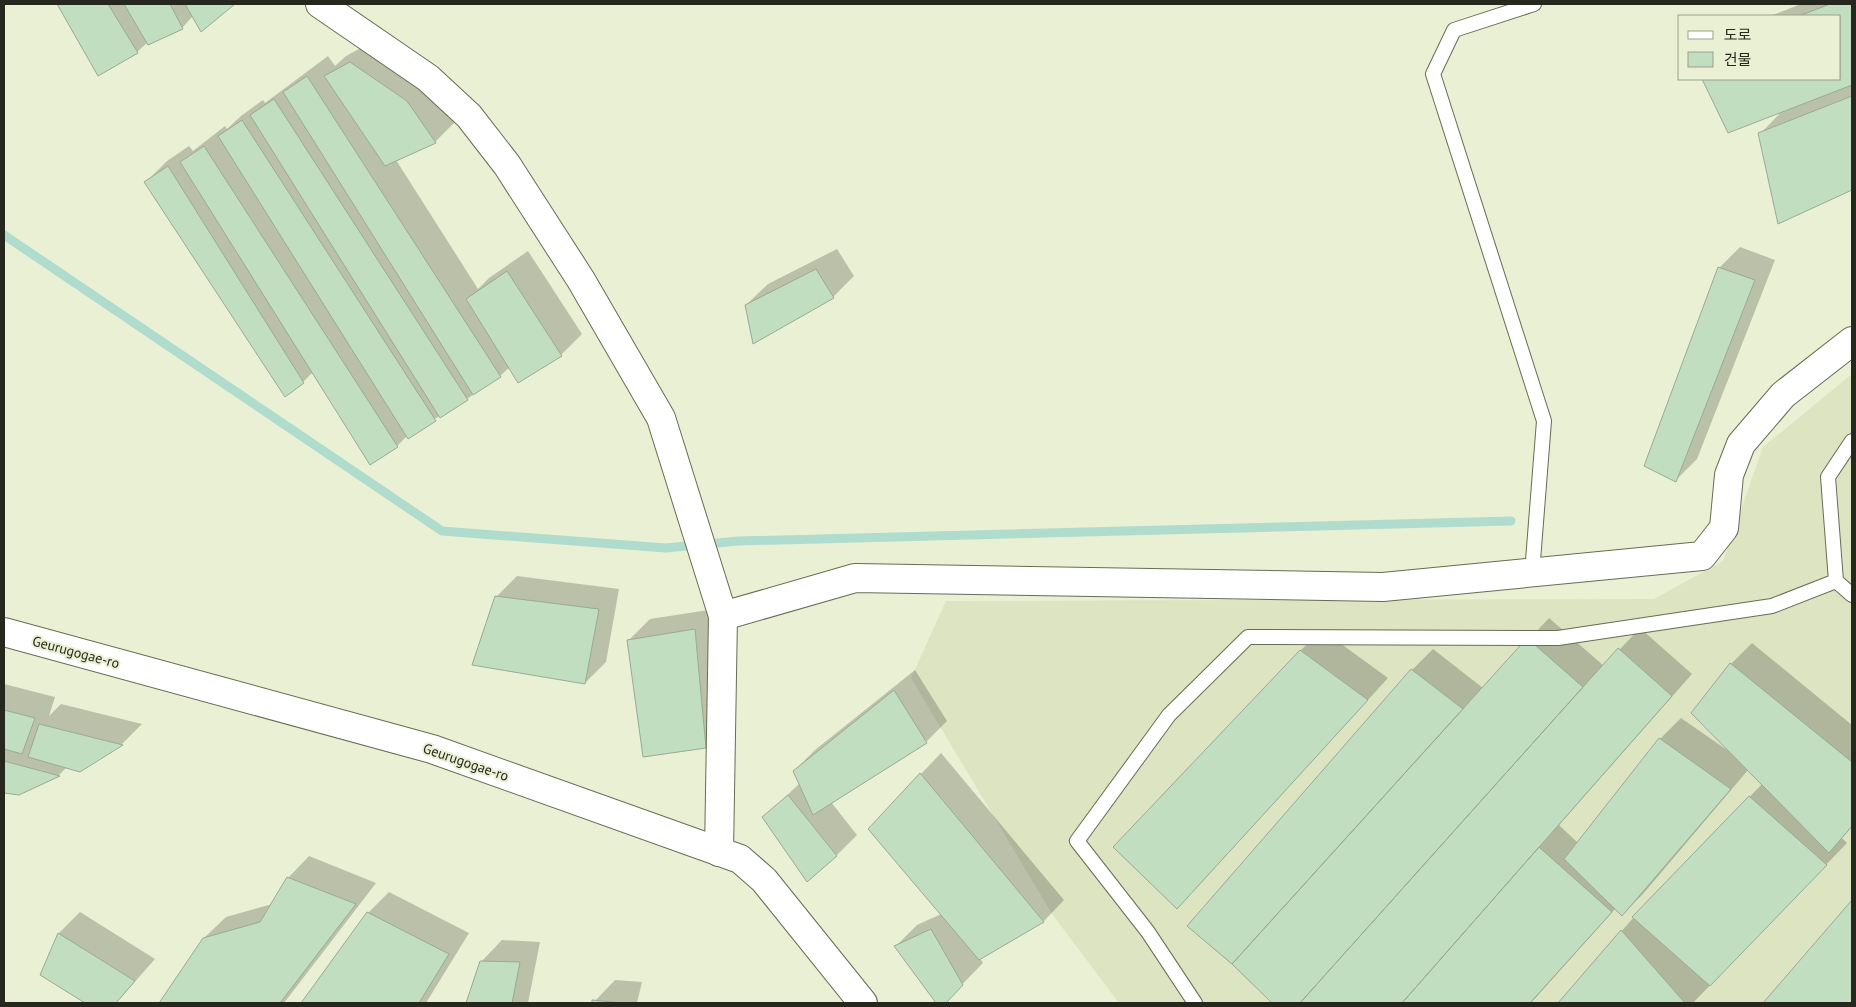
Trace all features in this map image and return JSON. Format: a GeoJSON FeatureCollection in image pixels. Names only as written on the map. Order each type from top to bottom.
{"type":"FeatureCollection","features":[{"type":"Feature","properties":{"kind":"street"},"geometry":{"type":"LineString","coordinates":[[320,4],[428,78],[469,116],[507,165],[580,280],[661,418],[723,616],[719,852]]}},
{"type":"Feature","properties":{"kind":"street"},"geometry":{"type":"LineString","coordinates":[[723,616],[855,578],[1383,587],[1702,556],[1724,528],[1729,475],[1741,444],[1783,395],[1852,341]]}},
{"type":"Feature","properties":{"kind":"street","name":"Geurugogae-ro"},"geometry":{"type":"LineString","coordinates":[[4,632],[432,749],[740,859],[764,880],[862,1003]]}},
{"type":"Feature","properties":{"kind":"lane"},"geometry":{"type":"LineString","coordinates":[[1532,573],[1544,421],[1433,74],[1454,30],[1534,4]]}},
{"type":"Feature","properties":{"kind":"lane"},"geometry":{"type":"LineString","coordinates":[[1852,441],[1828,477],[1836,581],[1852,595]]}},
{"type":"Feature","properties":{"kind":"lane"},"geometry":{"type":"LineString","coordinates":[[1194,1003],[1148,932],[1077,841],[1169,715],[1248,637],[1558,638],[1772,606],[1836,581]]}},
{"type":"Feature","properties":{"kind":"shaded area"},"geometry":{"type":"Polygon","coordinates":[[[1852,374],[1852,1003],[1119,1003],[1052,914],[911,678],[946,601],[1654,599],[1723,561],[1763,447],[1852,374]]]}},
{"type":"Feature","properties":{"kind":"building"},"geometry":{"type":"Polygon","coordinates":[[[57,4],[108,4],[138,53],[98,76],[57,4]]]}},
{"type":"Feature","properties":{"kind":"building"},"geometry":{"type":"Polygon","coordinates":[[[124,4],[170,4],[183,29],[148,45],[124,4]]]}},
{"type":"Feature","properties":{"kind":"building"},"geometry":{"type":"Polygon","coordinates":[[[185,4],[235,4],[201,32],[185,4]]]}},
{"type":"Feature","properties":{"kind":"building"},"geometry":{"type":"Polygon","coordinates":[[[1830,4],[1852,4],[1852,85],[1728,133],[1702,80],[1841,80],[1841,15],[1802,15],[1830,4]]]}},
{"type":"Feature","properties":{"kind":"building"},"geometry":{"type":"Polygon","coordinates":[[[350,62],[407,101],[436,143],[385,166],[324,76],[350,62]]]}},
{"type":"Feature","properties":{"kind":"building"},"geometry":{"type":"Polygon","coordinates":[[[307,76],[501,377],[473,395],[283,92],[307,76]]]}},
{"type":"Feature","properties":{"kind":"building"},"geometry":{"type":"Polygon","coordinates":[[[1852,96],[1852,190],[1778,224],[1758,133],[1852,96]]]}},
{"type":"Feature","properties":{"kind":"building"},"geometry":{"type":"Polygon","coordinates":[[[274,99],[468,400],[440,418],[250,115],[274,99]]]}},
{"type":"Feature","properties":{"kind":"building"},"geometry":{"type":"Polygon","coordinates":[[[242,120],[436,421],[408,439],[218,136],[242,120]]]}},
{"type":"Feature","properties":{"kind":"building"},"geometry":{"type":"Polygon","coordinates":[[[204,146],[398,447],[370,465],[180,162],[204,146]]]}},
{"type":"Feature","properties":{"kind":"building"},"geometry":{"type":"Polygon","coordinates":[[[168,166],[304,383],[285,397],[144,182],[168,166]]]}},
{"type":"Feature","properties":{"kind":"building"},"geometry":{"type":"Polygon","coordinates":[[[1718,267],[1755,280],[1676,482],[1644,466],[1718,267]]]}},
{"type":"Feature","properties":{"kind":"building"},"geometry":{"type":"Polygon","coordinates":[[[816,269],[834,298],[753,344],[745,305],[816,269]]]}},
{"type":"Feature","properties":{"kind":"building"},"geometry":{"type":"Polygon","coordinates":[[[507,271],[562,356],[518,383],[466,299],[507,271]]]}},
{"type":"Feature","properties":{"kind":"building"},"geometry":{"type":"Polygon","coordinates":[[[495,596],[599,609],[585,684],[472,665],[495,596]]]}},
{"type":"Feature","properties":{"kind":"building"},"geometry":{"type":"Polygon","coordinates":[[[695,629],[706,748],[643,757],[627,640],[695,629]]]}},
{"type":"Feature","properties":{"kind":"building"},"geometry":{"type":"Polygon","coordinates":[[[1527,638],[1583,687],[1300,1003],[1272,1003],[1232,964],[1527,638]]]}},
{"type":"Feature","properties":{"kind":"building"},"geometry":{"type":"Polygon","coordinates":[[[1618,648],[1672,696],[1402,1003],[1300,1003],[1618,648]]]}},
{"type":"Feature","properties":{"kind":"building"},"geometry":{"type":"Polygon","coordinates":[[[1300,650],[1368,700],[1177,909],[1113,847],[1300,650]]]}},
{"type":"Feature","properties":{"kind":"building"},"geometry":{"type":"Polygon","coordinates":[[[1730,663],[1852,762],[1852,826],[1829,853],[1691,713],[1730,663]]]}},
{"type":"Feature","properties":{"kind":"building"},"geometry":{"type":"Polygon","coordinates":[[[1411,669],[1463,709],[1232,964],[1187,926],[1411,669]]]}},
{"type":"Feature","properties":{"kind":"building"},"geometry":{"type":"Polygon","coordinates":[[[894,690],[927,743],[813,815],[793,771],[894,690]]]}},
{"type":"Feature","properties":{"kind":"building"},"geometry":{"type":"Polygon","coordinates":[[[4,710],[35,718],[22,754],[4,749],[4,710]]]}},
{"type":"Feature","properties":{"kind":"building"},"geometry":{"type":"Polygon","coordinates":[[[39,724],[123,745],[80,772],[28,757],[39,724]]]}},
{"type":"Feature","properties":{"kind":"building"},"geometry":{"type":"Polygon","coordinates":[[[1659,738],[1731,789],[1622,916],[1564,859],[1659,738]]]}},
{"type":"Feature","properties":{"kind":"building"},"geometry":{"type":"Polygon","coordinates":[[[4,761],[60,776],[19,795],[4,793],[4,761]]]}},
{"type":"Feature","properties":{"kind":"building"},"geometry":{"type":"Polygon","coordinates":[[[920,773],[1044,922],[979,960],[868,829],[920,773]]]}},
{"type":"Feature","properties":{"kind":"building"},"geometry":{"type":"Polygon","coordinates":[[[788,795],[837,856],[807,882],[762,817],[788,795]]]}},
{"type":"Feature","properties":{"kind":"building"},"geometry":{"type":"Polygon","coordinates":[[[1749,796],[1827,865],[1710,986],[1632,917],[1749,796]]]}},
{"type":"Feature","properties":{"kind":"building"},"geometry":{"type":"Polygon","coordinates":[[[1539,847],[1612,912],[1530,1003],[1402,1003],[1539,847]]]}},
{"type":"Feature","properties":{"kind":"building"},"geometry":{"type":"Polygon","coordinates":[[[287,877],[356,904],[280,1003],[159,1003],[203,938],[260,922],[287,877]]]}},
{"type":"Feature","properties":{"kind":"building"},"geometry":{"type":"Polygon","coordinates":[[[1852,900],[1852,1003],[1763,1003],[1852,900]]]}},
{"type":"Feature","properties":{"kind":"building"},"geometry":{"type":"Polygon","coordinates":[[[367,912],[449,954],[419,1003],[301,1003],[367,912]]]}},
{"type":"Feature","properties":{"kind":"building"},"geometry":{"type":"Polygon","coordinates":[[[931,929],[963,985],[946,1003],[936,1003],[894,946],[931,929]]]}},
{"type":"Feature","properties":{"kind":"building"},"geometry":{"type":"Polygon","coordinates":[[[1621,930],[1685,1003],[1558,1003],[1621,930]]]}},
{"type":"Feature","properties":{"kind":"building"},"geometry":{"type":"Polygon","coordinates":[[[58,933],[135,981],[116,1003],[85,1003],[40,975],[58,933]]]}},
{"type":"Feature","properties":{"kind":"building"},"geometry":{"type":"Polygon","coordinates":[[[480,961],[520,962],[512,1003],[466,1003],[480,961]]]}},
{"type":"Feature","properties":{"kind":"building"},"geometry":{"type":"Polygon","coordinates":[[[592,1000],[622,1003],[592,1003],[592,1000]]]}},
{"type":"Feature","properties":{"kind":"waterway"},"geometry":{"type":"LineString","coordinates":[[4,235],[442,531],[666,548],[738,541],[1511,521]]}}]}
